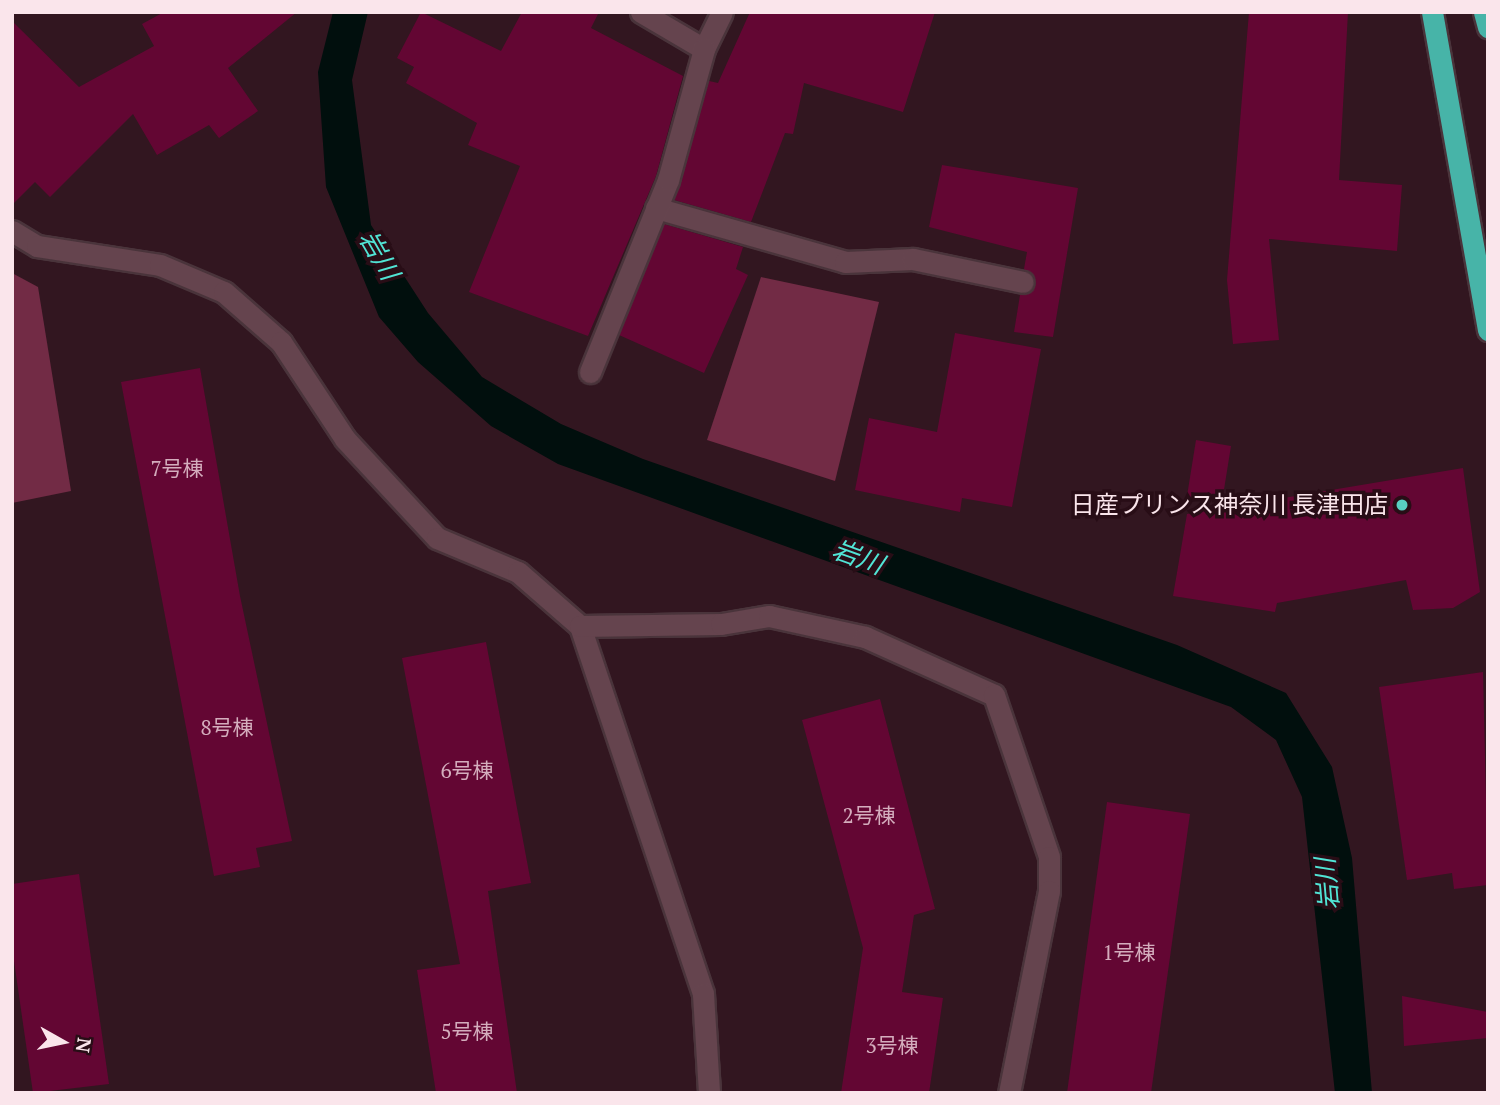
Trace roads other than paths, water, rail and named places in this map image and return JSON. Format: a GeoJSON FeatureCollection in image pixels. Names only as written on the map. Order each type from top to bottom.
{"type":"FeatureCollection","features":[{"type":"Feature","properties":{"kind":"highway"},"geometry":{"type":"LineString","coordinates":[[1432,12],[1488,330]]}},
{"type":"Feature","properties":{"kind":"highway"},"geometry":{"type":"LineString","coordinates":[[1485,12],[1488,27]]}},
{"type":"Feature","properties":{"kind":"street"},"geometry":{"type":"LineString","coordinates":[[641,12],[704,49]]}},
{"type":"Feature","properties":{"kind":"street"},"geometry":{"type":"LineString","coordinates":[[590,372],[656,208],[704,49],[722,12]]}},
{"type":"Feature","properties":{"kind":"street"},"geometry":{"type":"LineString","coordinates":[[656,208],[845,262],[913,259],[1023,282]]}},
{"type":"Feature","properties":{"kind":"street"},"geometry":{"type":"LineString","coordinates":[[12,231],[37,246],[160,265],[224,292],[281,342],[345,439],[437,538],[518,572],[580,626],[703,994],[709,1093]]}},
{"type":"Feature","properties":{"kind":"street"},"geometry":{"type":"LineString","coordinates":[[580,626],[720,624],[769,616],[865,637],[993,695],[1049,857],[1049,891],[1009,1093]]}},
{"type":"Feature","properties":{"kind":"water","name":"岩川"},"geometry":{"type":"Polygon","coordinates":[[[333,12],[368,12],[352,80],[371,225],[428,313],[482,377],[561,424],[643,459],[1177,645],[1286,693],[1332,767],[1352,858],[1372,1093],[1335,1093],[1302,797],[1276,740],[1231,707],[558,464],[491,426],[418,362],[379,317],[326,187],[318,72],[333,12]]]}},
{"type":"Feature","properties":{"kind":"place","name":"日産プリンス神奈川 長津田店"},"geometry":{"type":"Point","coordinates":[1402,505]}}]}
